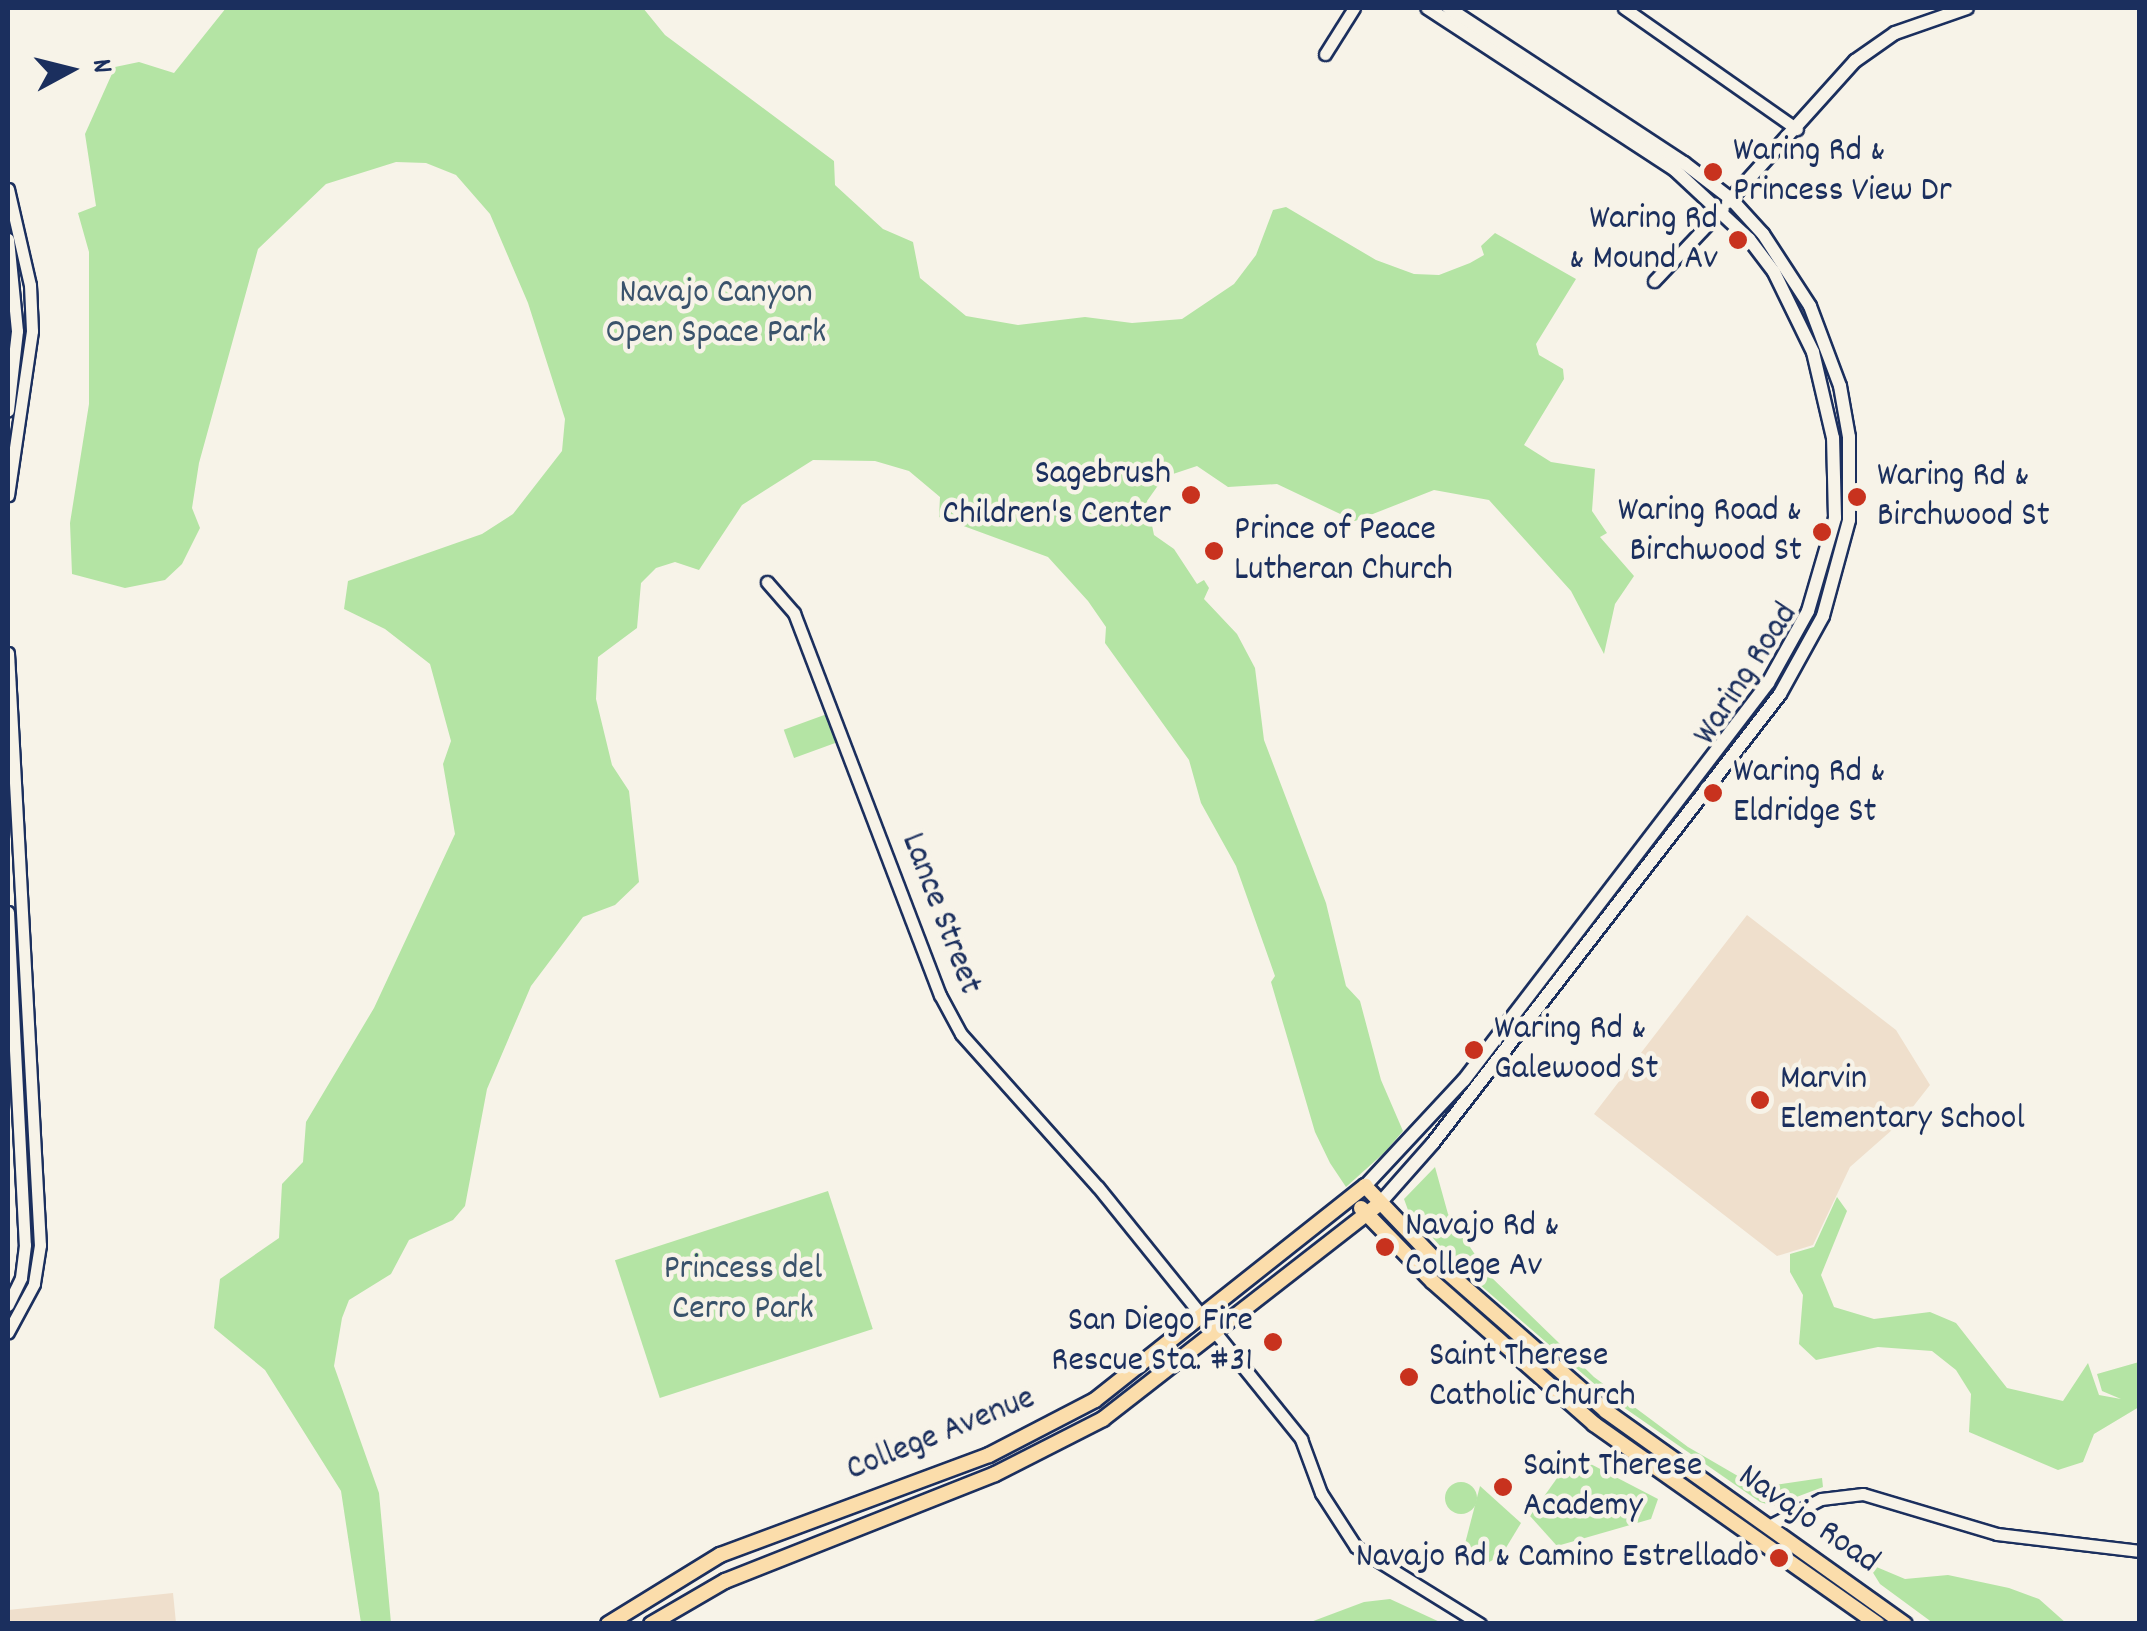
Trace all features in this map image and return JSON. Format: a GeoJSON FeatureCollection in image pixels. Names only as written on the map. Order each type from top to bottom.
{"type":"FeatureCollection","features":[{"type":"Feature","properties":{"kind":"main road","name":"Waring Road"},"geometry":{"type":"LineString","coordinates":[[1365,1186],[1474,1068],[1768,683],[1808,612],[1835,518],[1825,392],[1788,297],[1727,203],[1427,8]]}},
{"type":"Feature","properties":{"kind":"main road","name":"Waring Road"},"geometry":{"type":"LineString","coordinates":[[1380,1203],[1434,1143],[1780,694],[1823,616],[1849,520],[1849,437],[1840,386],[1822,332],[1787,266],[1727,203],[1448,8]]}},
{"type":"Feature","properties":{"kind":"main road"},"geometry":{"type":"LineString","coordinates":[[1727,203],[1835,81],[1878,44],[1967,8]]}},
{"type":"Feature","properties":{"kind":"main road","name":"College Avenue"},"geometry":{"type":"LineString","coordinates":[[608,1624],[720,1555],[1026,1438],[1095,1400],[1206,1319],[1365,1186]]}},
{"type":"Feature","properties":{"kind":"main road","name":"Navajo Road"},"geometry":{"type":"LineString","coordinates":[[1365,1186],[1547,1362],[1672,1460],[1905,1624]]}},
{"type":"Feature","properties":{"kind":"main road","name":"Navajo Road"},"geometry":{"type":"LineString","coordinates":[[1352,1198],[1535,1375],[1663,1474],[1878,1624]]}},
{"type":"Feature","properties":{"kind":"main road","name":"College Avenue"},"geometry":{"type":"LineString","coordinates":[[651,1624],[776,1558],[1025,1460],[1103,1419],[1218,1334],[1380,1203]]}},
{"type":"Feature","properties":{"kind":"main road"},"geometry":{"type":"LineString","coordinates":[[1663,1474],[1672,1460]]}},
{"type":"Feature","properties":{"kind":"street"},"geometry":{"type":"LineString","coordinates":[[1325,54],[1354,8]]}},
{"type":"Feature","properties":{"kind":"street"},"geometry":{"type":"LineString","coordinates":[[1624,8],[1797,128]]}},
{"type":"Feature","properties":{"kind":"street"},"geometry":{"type":"LineString","coordinates":[[8,189],[30,285],[32,331],[8,496]]}},
{"type":"Feature","properties":{"kind":"street"},"geometry":{"type":"LineString","coordinates":[[1654,281],[1727,203]]}},
{"type":"Feature","properties":{"kind":"street"},"geometry":{"type":"LineString","coordinates":[[8,239],[18,331],[8,410]]}},
{"type":"Feature","properties":{"kind":"street","name":"Lance Street"},"geometry":{"type":"LineString","coordinates":[[766,582],[794,613],[952,1020],[1206,1319],[1301,1439],[1321,1493],[1356,1547],[1480,1624]]}},
{"type":"Feature","properties":{"kind":"street"},"geometry":{"type":"LineString","coordinates":[[8,652],[40,1245],[34,1284],[8,1332]]}},
{"type":"Feature","properties":{"kind":"street"},"geometry":{"type":"LineString","coordinates":[[8,912],[26,1245],[21,1278],[8,1305]]}},
{"type":"Feature","properties":{"kind":"street"},"geometry":{"type":"LineString","coordinates":[[1766,1527],[1822,1499],[1863,1494],[1997,1534],[2140,1551]]}},
{"type":"Feature","properties":{"kind":"shaded area","name":"Marvin Elementary School"},"geometry":{"type":"Polygon","coordinates":[[[1747,915],[1896,1030],[1930,1085],[1901,1122],[1850,1167],[1813,1245],[1777,1256],[1594,1114],[1747,915]]]}},
{"type":"Feature","properties":{"kind":"shaded area"},"geometry":{"type":"Polygon","coordinates":[[[173,1593],[176,1623],[8,1623],[8,1610],[173,1593]]]}},
{"type":"Feature","properties":{"kind":"green space","name":"Navajo Canyon Open Space Park"},"geometry":{"type":"Polygon","coordinates":[[[226,8],[643,8],[665,35],[834,161],[835,185],[883,229],[913,242],[920,278],[966,316],[1018,325],[1085,317],[1132,323],[1182,319],[1234,284],[1256,255],[1273,210],[1286,207],[1376,260],[1414,274],[1439,275],[1470,263],[1484,255],[1481,246],[1495,233],[1576,279],[1536,344],[1539,355],[1563,369],[1564,379],[1524,445],[1551,462],[1595,469],[1592,511],[1607,533],[1600,537],[1634,576],[1615,604],[1604,654],[1571,591],[1489,500],[1434,490],[1355,521],[1277,484],[1228,487],[1197,466],[1164,477],[1147,501],[1154,535],[1174,549],[1197,584],[1204,580],[1209,588],[1204,599],[1237,634],[1255,668],[1264,740],[1326,903],[1346,986],[1360,1001],[1381,1080],[1403,1131],[1385,1152],[1346,1187],[1330,1163],[1315,1132],[1271,982],[1275,976],[1236,866],[1201,803],[1189,760],[1105,643],[1106,627],[1088,601],[1048,557],[939,517],[940,497],[909,471],[875,461],[813,460],[742,505],[699,570],[675,562],[656,568],[641,583],[637,628],[598,657],[596,699],[612,765],[629,791],[639,882],[615,905],[583,917],[531,986],[487,1089],[465,1206],[453,1220],[409,1240],[391,1274],[349,1300],[342,1318],[334,1366],[379,1493],[391,1623],[361,1623],[341,1491],[265,1370],[214,1328],[220,1279],[279,1238],[282,1184],[303,1162],[306,1122],[374,1008],[455,834],[443,764],[451,741],[430,664],[385,629],[344,609],[348,581],[482,534],[513,514],[562,451],[565,419],[528,303],[490,214],[456,175],[426,163],[396,162],[326,184],[258,249],[199,463],[192,508],[200,528],[182,564],[165,580],[125,588],[72,574],[70,523],[89,404],[89,252],[78,213],[96,206],[85,134],[115,67],[139,62],[174,73],[226,8]]]}},
{"type":"Feature","properties":{"kind":"green space"},"geometry":{"type":"Polygon","coordinates":[[[827,714],[837,742],[794,758],[784,730],[827,714]]]}},
{"type":"Feature","properties":{"kind":"green space"},"geometry":{"type":"Polygon","coordinates":[[[1435,1167],[1448,1214],[1488,1274],[1594,1377],[1688,1447],[1743,1479],[1767,1486],[1822,1478],[1823,1487],[1773,1506],[1760,1502],[1613,1400],[1457,1265],[1408,1210],[1404,1199],[1435,1167]]]}},
{"type":"Feature","properties":{"kind":"green space","name":"Princess del Cerro Park"},"geometry":{"type":"Polygon","coordinates":[[[828,1191],[873,1329],[660,1398],[615,1260],[828,1191]]]}},
{"type":"Feature","properties":{"kind":"green space"},"geometry":{"type":"Polygon","coordinates":[[[1837,1197],[1847,1211],[1821,1275],[1834,1307],[1874,1319],[1930,1312],[1956,1323],[2007,1388],[2063,1401],[2088,1363],[2099,1395],[2121,1399],[2102,1391],[2097,1374],[2139,1362],[2139,1407],[2094,1434],[2083,1462],[2058,1470],[1969,1432],[1971,1394],[1956,1370],[1932,1351],[1878,1347],[1816,1360],[1799,1344],[1803,1295],[1790,1272],[1790,1254],[1814,1247],[1837,1197]]]}},
{"type":"Feature","properties":{"kind":"green space"},"geometry":{"type":"Polygon","coordinates":[[[1581,1459],[1658,1499],[1651,1519],[1557,1546],[1530,1516],[1570,1460],[1581,1459]]]}},
{"type":"Feature","properties":{"kind":"green space"},"geometry":{"type":"Polygon","coordinates":[[[1461,1482],[1473,1486],[1477,1498],[1473,1510],[1461,1514],[1449,1510],[1445,1498],[1449,1486],[1461,1482]]]}},
{"type":"Feature","properties":{"kind":"green space"},"geometry":{"type":"Polygon","coordinates":[[[1480,1486],[1521,1523],[1501,1556],[1483,1565],[1461,1559],[1480,1486]]]}},
{"type":"Feature","properties":{"kind":"green space"},"geometry":{"type":"Polygon","coordinates":[[[1867,1563],[1905,1579],[1948,1575],[2009,1588],[2039,1599],[2066,1623],[1933,1623],[1880,1584],[1867,1563]]]}},
{"type":"Feature","properties":{"kind":"green space"},"geometry":{"type":"Polygon","coordinates":[[[1390,1599],[1442,1623],[1308,1623],[1364,1602],[1390,1599]]]}},
{"type":"Feature","properties":{"kind":"place","name":"Waring Rd & Princess View Dr"},"geometry":{"type":"Point","coordinates":[1713,172]}},
{"type":"Feature","properties":{"kind":"place","name":"Waring Rd & Mound Av"},"geometry":{"type":"Point","coordinates":[1738,240]}},
{"type":"Feature","properties":{"kind":"place","name":"Sagebrush Children's Center"},"geometry":{"type":"Point","coordinates":[1191,495]}},
{"type":"Feature","properties":{"kind":"place","name":"Waring Rd & Birchwood St"},"geometry":{"type":"Point","coordinates":[1857,497]}},
{"type":"Feature","properties":{"kind":"place","name":"Waring Road & Birchwood St"},"geometry":{"type":"Point","coordinates":[1822,532]}},
{"type":"Feature","properties":{"kind":"place","name":"Prince of Peace Lutheran Church"},"geometry":{"type":"Point","coordinates":[1214,551]}},
{"type":"Feature","properties":{"kind":"place","name":"Waring Rd & Eldridge St"},"geometry":{"type":"Point","coordinates":[1713,793]}},
{"type":"Feature","properties":{"kind":"place","name":"Waring Rd & Galewood St"},"geometry":{"type":"Point","coordinates":[1474,1050]}},
{"type":"Feature","properties":{"kind":"place","name":"Marvin Elementary School"},"geometry":{"type":"Point","coordinates":[1760,1100]}},
{"type":"Feature","properties":{"kind":"place","name":"Navajo Rd & College Av"},"geometry":{"type":"Point","coordinates":[1385,1247]}},
{"type":"Feature","properties":{"kind":"place","name":"San Diego Fire Rescue Sta. #31"},"geometry":{"type":"Point","coordinates":[1273,1342]}},
{"type":"Feature","properties":{"kind":"place","name":"Saint Therese Catholic Church"},"geometry":{"type":"Point","coordinates":[1409,1377]}},
{"type":"Feature","properties":{"kind":"place","name":"Saint Therese Academy"},"geometry":{"type":"Point","coordinates":[1503,1487]}},
{"type":"Feature","properties":{"kind":"place","name":"Navajo Rd & Camino Estrellado"},"geometry":{"type":"Point","coordinates":[1779,1558]}}]}
